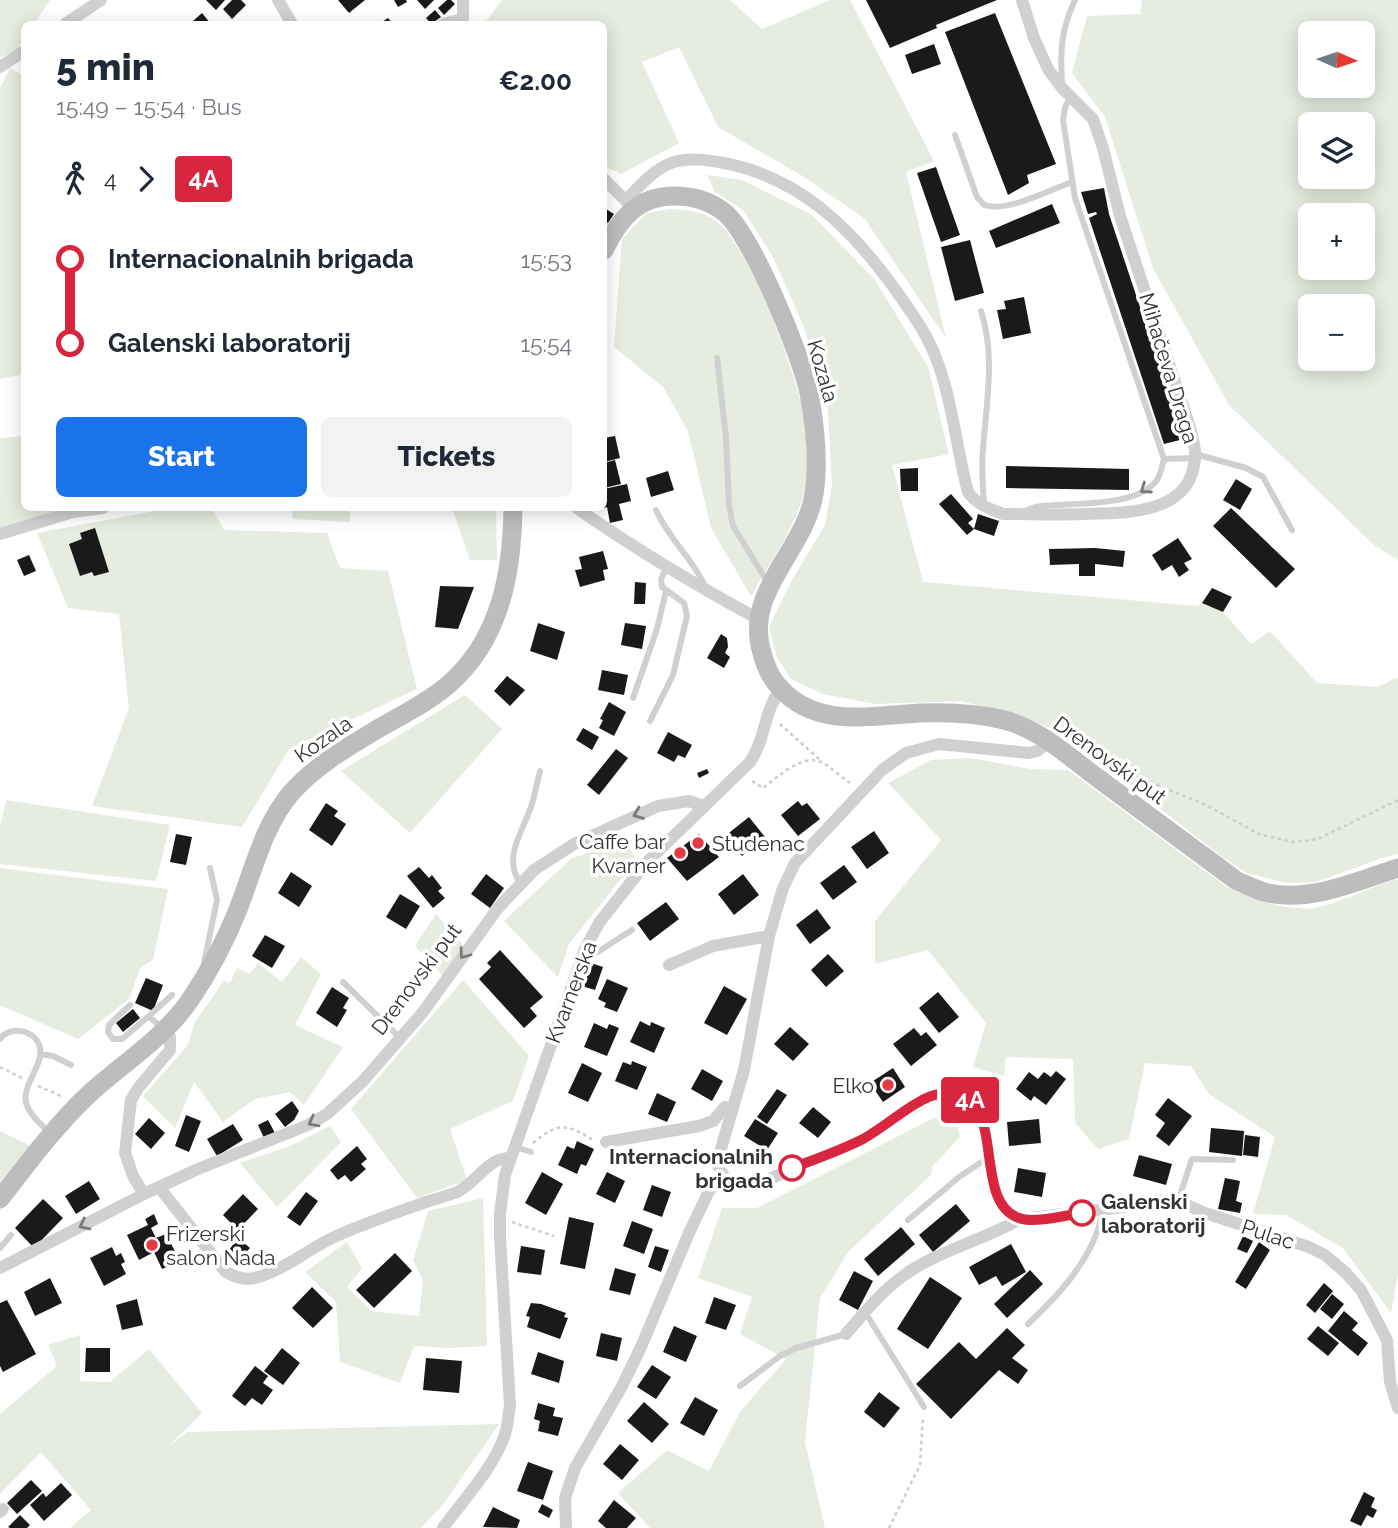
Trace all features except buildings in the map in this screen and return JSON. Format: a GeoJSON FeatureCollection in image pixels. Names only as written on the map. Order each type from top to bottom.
{"type":"FeatureCollection","features":[{"type":"Feature","properties":{"kind":"main road","name":"Kozala"},"geometry":{"type":"LineString","coordinates":[[630,204],[660,197],[682,197],[707,202],[726,213],[750,247],[804,373],[814,430],[814,492],[805,524],[769,584],[758,619],[760,649],[766,666],[780,689]]}},
{"type":"Feature","properties":{"kind":"main road"},"geometry":{"type":"LineString","coordinates":[[607,244],[630,204]]}},
{"type":"Feature","properties":{"kind":"main road","name":"Kozala"},"geometry":{"type":"LineString","coordinates":[[0,1199],[51,1134],[89,1095],[164,1030],[187,1004],[206,975],[237,911],[270,825],[292,793],[325,762],[447,686],[476,653],[498,610],[510,569],[513,511]]}},
{"type":"Feature","properties":{"kind":"main road","name":"Drenovski put"},"geometry":{"type":"LineString","coordinates":[[780,689],[810,710],[826,715],[849,717],[953,713],[981,715],[1014,723],[1049,742],[1237,881],[1266,893],[1293,896],[1315,894],[1398,868]]}},
{"type":"Feature","properties":{"kind":"street"},"geometry":{"type":"LineString","coordinates":[[70,21],[101,0]]}},
{"type":"Feature","properties":{"kind":"street"},"geometry":{"type":"LineString","coordinates":[[278,0],[290,21]]}},
{"type":"Feature","properties":{"kind":"street"},"geometry":{"type":"LineString","coordinates":[[463,0],[463,21]]}},
{"type":"Feature","properties":{"kind":"street","name":"Mihačeva Draga"},"geometry":{"type":"LineString","coordinates":[[984,506],[1003,514],[1141,512],[1166,503],[1175,496],[1190,478],[1195,456],[1188,421],[1120,216],[1093,119],[1048,69],[1034,38],[1022,0]]}},
{"type":"Feature","properties":{"kind":"street"},"geometry":{"type":"LineString","coordinates":[[0,67],[21,59]]}},
{"type":"Feature","properties":{"kind":"street"},"geometry":{"type":"LineString","coordinates":[[607,182],[630,204],[661,168],[678,161],[702,160],[760,173],[787,185],[835,217],[865,248],[927,337],[941,368],[968,492],[984,506]]}},
{"type":"Feature","properties":{"kind":"street"},"geometry":{"type":"LineString","coordinates":[[0,534],[80,511]]}},
{"type":"Feature","properties":{"kind":"street"},"geometry":{"type":"LineString","coordinates":[[581,511],[612,533],[758,619]]}},
{"type":"Feature","properties":{"kind":"street","name":"Kvarnerska"},"geometry":{"type":"LineString","coordinates":[[443,1528],[499,1448],[508,1423],[510,1405],[500,1214],[505,1175],[520,1152],[581,958],[599,923],[646,863],[750,762],[761,743],[772,703],[780,689]]}},
{"type":"Feature","properties":{"kind":"street"},"geometry":{"type":"LineString","coordinates":[[1020,1219],[1009,1213],[998,1197],[982,1120],[976,1105],[967,1097],[951,1093],[935,1095],[863,1139],[755,1185],[735,1185],[722,1174],[718,1158],[749,1045],[769,936],[783,888],[794,863],[890,763],[915,750],[939,744],[1021,753],[1037,751],[1049,742]]}},
{"type":"Feature","properties":{"kind":"street","name":"Drenovski put"},"geometry":{"type":"LineString","coordinates":[[0,1268],[144,1194],[198,1169],[308,1125],[327,1114],[347,1098],[423,1013],[498,908],[534,870],[574,844],[629,817],[680,801],[693,801],[703,806]]}},
{"type":"Feature","properties":{"kind":"street"},"geometry":{"type":"LineString","coordinates":[[669,965],[713,946],[769,936]]}},
{"type":"Feature","properties":{"kind":"street"},"geometry":{"type":"LineString","coordinates":[[144,1194],[127,1164],[125,1142],[134,1094],[170,1050],[170,1037],[164,1030]]}},
{"type":"Feature","properties":{"kind":"street"},"geometry":{"type":"LineString","coordinates":[[606,1142],[699,1126],[713,1121],[725,1107],[733,1109]]}},
{"type":"Feature","properties":{"kind":"street"},"geometry":{"type":"LineString","coordinates":[[159,1187],[225,1271],[235,1277],[248,1279],[279,1268],[339,1234],[456,1192],[492,1163],[520,1152]]}},
{"type":"Feature","properties":{"kind":"street"},"geometry":{"type":"LineString","coordinates":[[566,1528],[565,1498],[575,1468],[622,1386],[689,1233],[709,1191],[722,1174]]}},
{"type":"Feature","properties":{"kind":"street","name":"Pulac"},"geometry":{"type":"LineString","coordinates":[[846,1334],[902,1276],[1020,1219],[1154,1201],[1178,1201],[1205,1213],[1309,1247],[1325,1255],[1346,1273],[1361,1290],[1394,1356],[1390,1382],[1398,1408]]}},
{"type":"Feature","properties":{"kind":"lane"},"geometry":{"type":"LineString","coordinates":[[1021,514],[1034,507],[1136,496],[1146,491],[1159,478],[1164,459],[1088,239],[1072,182],[1063,120],[1067,92],[1060,48],[1069,12],[1075,0]]}},
{"type":"Feature","properties":{"kind":"lane"},"geometry":{"type":"LineString","coordinates":[[955,135],[977,197],[984,205],[1010,205],[1072,182]]}},
{"type":"Feature","properties":{"kind":"lane"},"geometry":{"type":"LineString","coordinates":[[981,311],[990,350],[982,454],[984,506]]}},
{"type":"Feature","properties":{"kind":"lane"},"geometry":{"type":"LineString","coordinates":[[717,358],[733,526],[769,584]]}},
{"type":"Feature","properties":{"kind":"lane"},"geometry":{"type":"LineString","coordinates":[[1164,459],[1195,456],[1246,468],[1263,477],[1292,530]]}},
{"type":"Feature","properties":{"kind":"lane"},"geometry":{"type":"LineString","coordinates":[[656,510],[668,533],[697,570],[707,591]]}},
{"type":"Feature","properties":{"kind":"lane"},"geometry":{"type":"LineString","coordinates":[[650,721],[670,686],[687,616],[684,603],[666,591],[660,583],[667,566]]}},
{"type":"Feature","properties":{"kind":"lane"},"geometry":{"type":"LineString","coordinates":[[633,698],[657,629],[666,591]]}},
{"type":"Feature","properties":{"kind":"lane"},"geometry":{"type":"LineString","coordinates":[[521,884],[513,870],[513,857],[520,830],[532,806],[540,771]]}},
{"type":"Feature","properties":{"kind":"lane"},"geometry":{"type":"LineString","coordinates":[[206,975],[204,960],[217,900],[210,868]]}},
{"type":"Feature","properties":{"kind":"lane"},"geometry":{"type":"LineString","coordinates":[[581,958],[596,953],[632,930]]}},
{"type":"Feature","properties":{"kind":"lane"},"geometry":{"type":"LineString","coordinates":[[343,982],[400,1038]]}},
{"type":"Feature","properties":{"kind":"lane"},"geometry":{"type":"LineString","coordinates":[[130,1005],[109,1025],[108,1032],[113,1039],[122,1039],[172,995]]}},
{"type":"Feature","properties":{"kind":"lane"},"geometry":{"type":"LineString","coordinates":[[149,1016],[164,1030]]}},
{"type":"Feature","properties":{"kind":"lane"},"geometry":{"type":"LineString","coordinates":[[0,1039],[8,1032],[25,1031],[37,1041],[41,1054],[27,1089],[26,1103],[31,1113],[51,1134]]}},
{"type":"Feature","properties":{"kind":"lane"},"geometry":{"type":"LineString","coordinates":[[41,1054],[53,1056],[71,1065]]}},
{"type":"Feature","properties":{"kind":"lane"},"geometry":{"type":"LineString","coordinates":[[908,1220],[959,1177],[989,1157]]}},
{"type":"Feature","properties":{"kind":"lane"},"geometry":{"type":"LineString","coordinates":[[1178,1201],[1192,1159],[1233,1160]]}},
{"type":"Feature","properties":{"kind":"lane"},"geometry":{"type":"LineString","coordinates":[[1028,1324],[1054,1300],[1077,1269],[1096,1237],[1102,1210]]}},
{"type":"Feature","properties":{"kind":"lane"},"geometry":{"type":"LineString","coordinates":[[0,1248],[11,1235]]}},
{"type":"Feature","properties":{"kind":"lane"},"geometry":{"type":"LineString","coordinates":[[865,1312],[924,1407]]}},
{"type":"Feature","properties":{"kind":"lane"},"geometry":{"type":"LineString","coordinates":[[740,1385],[780,1356],[796,1348],[846,1334]]}},
{"type":"Feature","properties":{"kind":"path"},"geometry":{"type":"LineString","coordinates":[[769,714],[821,761],[848,781]]}},
{"type":"Feature","properties":{"kind":"path"},"geometry":{"type":"LineString","coordinates":[[748,778],[763,788],[799,763],[821,761]]}},
{"type":"Feature","properties":{"kind":"path"},"geometry":{"type":"LineString","coordinates":[[1087,770],[1125,772],[1204,804],[1261,835],[1294,842],[1318,839],[1398,800]]}},
{"type":"Feature","properties":{"kind":"path"},"geometry":{"type":"LineString","coordinates":[[0,1068],[24,1079]]}},
{"type":"Feature","properties":{"kind":"path"},"geometry":{"type":"LineString","coordinates":[[35,1084],[61,1096]]}},
{"type":"Feature","properties":{"kind":"path"},"geometry":{"type":"LineString","coordinates":[[520,1152],[561,1126],[571,1127],[600,1143],[606,1142]]}},
{"type":"Feature","properties":{"kind":"path"},"geometry":{"type":"LineString","coordinates":[[509,1221],[554,1236]]}},
{"type":"Feature","properties":{"kind":"path"},"geometry":{"type":"LineString","coordinates":[[889,1528],[920,1465],[924,1407]]}},
{"type":"Feature","properties":{"kind":"shaded area"},"geometry":{"type":"Polygon","coordinates":[[[0,0],[50,0],[36,21],[21,21],[21,43],[0,58],[0,0]]]}},
{"type":"Feature","properties":{"kind":"shaded area"},"geometry":{"type":"Polygon","coordinates":[[[502,0],[730,0],[762,29],[830,0],[850,0],[934,161],[906,172],[946,338],[864,218],[804,177],[718,127],[679,47],[642,62],[679,143],[621,174],[607,167],[607,21],[486,21],[502,0]]]}},
{"type":"Feature","properties":{"kind":"shaded area"},"geometry":{"type":"Polygon","coordinates":[[[1142,0],[1398,0],[1398,560],[1374,545],[1229,405],[1153,268],[1105,117],[1072,73],[1087,16],[1140,14],[1142,0]]]}},
{"type":"Feature","properties":{"kind":"shaded area"},"geometry":{"type":"Polygon","coordinates":[[[10,68],[21,74],[21,375],[0,379],[0,88],[10,68]]]}},
{"type":"Feature","properties":{"kind":"shaded area"},"geometry":{"type":"Polygon","coordinates":[[[707,175],[742,180],[812,215],[875,280],[928,367],[949,454],[892,465],[923,582],[1197,606],[1202,603],[1223,612],[1251,644],[1270,631],[1317,683],[1378,687],[1398,677],[1398,854],[1316,882],[1286,883],[1247,873],[1050,728],[1019,715],[960,701],[875,704],[823,694],[791,679],[777,657],[769,627],[791,582],[825,525],[832,486],[828,410],[804,327],[772,255],[743,210],[715,192],[707,175]]]}},
{"type":"Feature","properties":{"kind":"shaded area"},"geometry":{"type":"Polygon","coordinates":[[[670,209],[706,215],[729,234],[767,305],[801,402],[807,455],[805,488],[786,536],[751,596],[711,528],[688,431],[663,387],[614,347],[622,239],[647,213],[670,209]]]}},
{"type":"Feature","properties":{"kind":"shaded area"},"geometry":{"type":"Polygon","coordinates":[[[21,436],[21,511],[55,511],[0,530],[0,438],[21,436]]]}},
{"type":"Feature","properties":{"kind":"shaded area"},"geometry":{"type":"Polygon","coordinates":[[[155,511],[214,511],[224,530],[327,533],[340,568],[388,571],[417,689],[289,749],[242,827],[92,806],[129,708],[119,614],[68,608],[37,533],[155,511]]]}},
{"type":"Feature","properties":{"kind":"shaded area"},"geometry":{"type":"Polygon","coordinates":[[[292,511],[350,511],[350,522],[293,519],[292,511]]]}},
{"type":"Feature","properties":{"kind":"shaded area"},"geometry":{"type":"Polygon","coordinates":[[[453,511],[496,511],[497,560],[470,560],[453,511]]]}},
{"type":"Feature","properties":{"kind":"shaded area"},"geometry":{"type":"Polygon","coordinates":[[[465,695],[502,729],[410,833],[341,771],[465,695]]]}},
{"type":"Feature","properties":{"kind":"shaded area"},"geometry":{"type":"Polygon","coordinates":[[[970,758],[1031,769],[1068,770],[1228,888],[1272,904],[1296,908],[1319,907],[1398,879],[1398,1274],[1391,1313],[1343,1248],[1286,1215],[1253,1214],[1275,1137],[1209,1094],[1191,1066],[1145,1063],[1129,1139],[1098,1149],[1075,1123],[1073,1059],[1006,1057],[1004,1076],[973,1067],[986,1023],[928,950],[875,964],[875,921],[941,840],[888,783],[931,760],[970,758]]]}},
{"type":"Feature","properties":{"kind":"shaded area"},"geometry":{"type":"Polygon","coordinates":[[[6,800],[170,825],[156,881],[0,864],[0,826],[6,800]]]}},
{"type":"Feature","properties":{"kind":"shaded area"},"geometry":{"type":"Polygon","coordinates":[[[624,842],[637,859],[569,944],[558,977],[504,921],[572,858],[624,842]]]}},
{"type":"Feature","properties":{"kind":"shaded area"},"geometry":{"type":"Polygon","coordinates":[[[0,868],[168,889],[153,960],[140,968],[129,999],[78,1039],[0,1005],[0,868]]]}},
{"type":"Feature","properties":{"kind":"shaded area"},"geometry":{"type":"Polygon","coordinates":[[[436,914],[464,946],[443,976],[415,946],[436,914]]]}},
{"type":"Feature","properties":{"kind":"shaded area"},"geometry":{"type":"Polygon","coordinates":[[[301,957],[321,974],[295,1025],[343,1047],[304,1105],[290,1092],[255,1099],[223,1122],[194,1082],[175,1128],[143,1096],[188,1045],[195,1022],[224,981],[230,983],[237,968],[250,974],[258,963],[282,982],[301,957]]]}},
{"type":"Feature","properties":{"kind":"shaded area"},"geometry":{"type":"Polygon","coordinates":[[[463,980],[529,1056],[513,1101],[450,1129],[467,1180],[417,1198],[351,1109],[463,980]]]}},
{"type":"Feature","properties":{"kind":"shaded area"},"geometry":{"type":"Polygon","coordinates":[[[934,1118],[957,1118],[960,1137],[932,1167],[931,1175],[849,1251],[820,1298],[805,1442],[825,1528],[650,1528],[618,1493],[667,1450],[709,1471],[740,1412],[786,1359],[740,1334],[752,1297],[698,1278],[722,1208],[757,1208],[934,1118]]]}},
{"type":"Feature","properties":{"kind":"shaded area"},"geometry":{"type":"Polygon","coordinates":[[[330,1126],[341,1142],[277,1207],[240,1163],[288,1147],[330,1126]]]}},
{"type":"Feature","properties":{"kind":"shaded area"},"geometry":{"type":"Polygon","coordinates":[[[0,1131],[31,1146],[0,1184],[0,1131]]]}},
{"type":"Feature","properties":{"kind":"shaded area"},"geometry":{"type":"Polygon","coordinates":[[[483,1198],[487,1346],[414,1346],[400,1383],[340,1362],[336,1302],[305,1272],[347,1242],[362,1268],[347,1287],[371,1311],[419,1316],[423,1281],[413,1260],[428,1211],[483,1198]]]}},
{"type":"Feature","properties":{"kind":"shaded area"},"geometry":{"type":"Polygon","coordinates":[[[80,1335],[80,1381],[110,1382],[149,1349],[202,1413],[168,1447],[187,1432],[499,1424],[444,1503],[421,1528],[70,1528],[91,1510],[41,1452],[0,1494],[0,1414],[57,1366],[48,1345],[80,1335]]]}},
{"type":"Feature","properties":{"kind":"bus line","name":"4A"},"geometry":{"type":"LineString","coordinates":[[792,1168],[863,1139],[935,1095],[951,1093],[967,1097],[976,1105],[982,1120],[998,1197],[1009,1213],[1020,1219],[1082,1213]]}},
{"type":"Feature","properties":{"kind":"place","name":"Studenac"},"geometry":{"type":"Point","coordinates":[698,843]}},
{"type":"Feature","properties":{"kind":"place","name":"Caffe bar Kvarner"},"geometry":{"type":"Point","coordinates":[680,853]}},
{"type":"Feature","properties":{"kind":"place","name":"Elko"},"geometry":{"type":"Point","coordinates":[888,1085]}},
{"type":"Feature","properties":{"kind":"place","name":"Internacionalnih brigada"},"geometry":{"type":"Point","coordinates":[792,1168]}},
{"type":"Feature","properties":{"kind":"place","name":"Galenski laboratorij"},"geometry":{"type":"Point","coordinates":[1082,1213]}},
{"type":"Feature","properties":{"kind":"place","name":"Frizerski salon Nada"},"geometry":{"type":"Point","coordinates":[152,1245]}}]}
